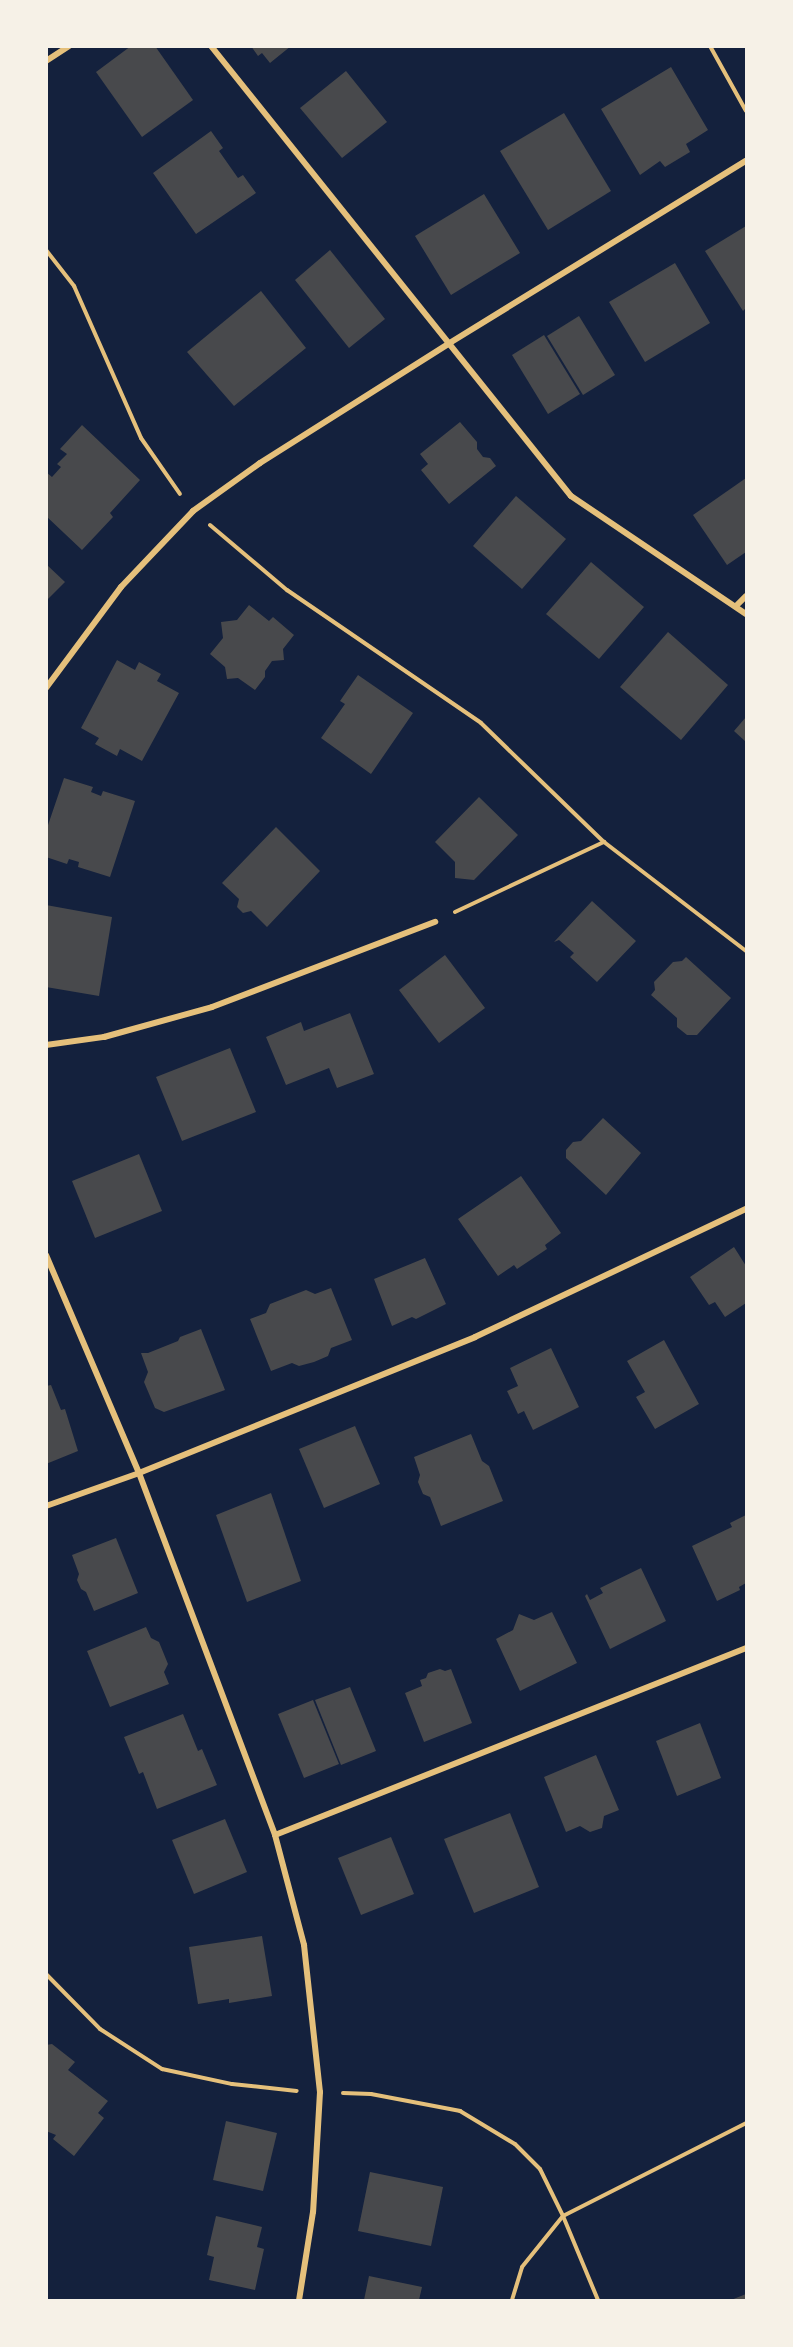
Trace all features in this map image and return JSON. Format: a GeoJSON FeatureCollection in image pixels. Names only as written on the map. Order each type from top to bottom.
{"type":"FeatureCollection","features":[{"type":"Feature","properties":{"kind":"street"},"geometry":{"type":"LineString","coordinates":[[46,61],[69,46]]}},
{"type":"Feature","properties":{"kind":"street"},"geometry":{"type":"LineString","coordinates":[[211,46],[571,496],[747,614]]}},
{"type":"Feature","properties":{"kind":"street"},"geometry":{"type":"LineString","coordinates":[[46,688],[121,587],[193,511],[260,463],[448,344],[747,161]]}},
{"type":"Feature","properties":{"kind":"street"},"geometry":{"type":"LineString","coordinates":[[736,606],[747,596]]}},
{"type":"Feature","properties":{"kind":"street"},"geometry":{"type":"LineString","coordinates":[[46,1045],[104,1037],[212,1007],[435,922]]}},
{"type":"Feature","properties":{"kind":"street"},"geometry":{"type":"LineString","coordinates":[[46,1506],[139,1473],[475,1337],[747,1209]]}},
{"type":"Feature","properties":{"kind":"street"},"geometry":{"type":"LineString","coordinates":[[46,1255],[139,1473],[275,1835],[304,1945],[320,2092],[313,2212],[299,2301]]}},
{"type":"Feature","properties":{"kind":"street"},"geometry":{"type":"LineString","coordinates":[[275,1835],[747,1648]]}},
{"type":"Feature","properties":{"kind":"path"},"geometry":{"type":"LineString","coordinates":[[710,46],[747,111]]}},
{"type":"Feature","properties":{"kind":"path"},"geometry":{"type":"LineString","coordinates":[[46,250],[74,286],[141,438],[193,511],[287,590],[481,723],[604,842],[747,951]]}},
{"type":"Feature","properties":{"kind":"path"},"geometry":{"type":"LineString","coordinates":[[435,922],[604,842]]}},
{"type":"Feature","properties":{"kind":"path"},"geometry":{"type":"LineString","coordinates":[[46,1974],[100,2029],[162,2068],[232,2084],[370,2094],[460,2111],[514,2144],[540,2169],[563,2216],[598,2301]]}},
{"type":"Feature","properties":{"kind":"path"},"geometry":{"type":"LineString","coordinates":[[512,2301],[522,2267],[563,2216],[747,2123]]}},
{"type":"Feature","properties":{"kind":"building"},"geometry":{"type":"Polygon","coordinates":[[[131,46],[155,46],[193,100],[142,137],[96,72],[131,46]]]}},
{"type":"Feature","properties":{"kind":"building"},"geometry":{"type":"Polygon","coordinates":[[[251,46],[291,46],[270,63],[262,53],[258,56],[251,46]]]}},
{"type":"Feature","properties":{"kind":"building"},"geometry":{"type":"Polygon","coordinates":[[[671,67],[708,130],[686,144],[690,152],[665,167],[660,161],[640,175],[601,109],[671,67]]]}},
{"type":"Feature","properties":{"kind":"building"},"geometry":{"type":"Polygon","coordinates":[[[346,71],[387,122],[342,158],[300,108],[346,71]]]}},
{"type":"Feature","properties":{"kind":"building"},"geometry":{"type":"Polygon","coordinates":[[[564,113],[611,191],[548,230],[500,151],[564,113]]]}},
{"type":"Feature","properties":{"kind":"building"},"geometry":{"type":"Polygon","coordinates":[[[211,131],[223,148],[219,151],[238,178],[243,175],[256,193],[196,234],[153,173],[211,131]]]}},
{"type":"Feature","properties":{"kind":"building"},"geometry":{"type":"Polygon","coordinates":[[[484,194],[520,253],[451,295],[415,236],[484,194]]]}},
{"type":"Feature","properties":{"kind":"building"},"geometry":{"type":"Polygon","coordinates":[[[746,226],[746,308],[743,311],[705,251],[746,226]]]}},
{"type":"Feature","properties":{"kind":"building"},"geometry":{"type":"Polygon","coordinates":[[[330,250],[385,319],[349,348],[295,280],[330,250]]]}},
{"type":"Feature","properties":{"kind":"building"},"geometry":{"type":"Polygon","coordinates":[[[675,263],[710,323],[645,362],[609,302],[675,263]]]}},
{"type":"Feature","properties":{"kind":"building"},"geometry":{"type":"Polygon","coordinates":[[[261,291],[306,348],[234,406],[187,352],[261,291]]]}},
{"type":"Feature","properties":{"kind":"building"},"geometry":{"type":"Polygon","coordinates":[[[579,316],[615,375],[583,395],[547,336],[579,316]]]}},
{"type":"Feature","properties":{"kind":"building"},"geometry":{"type":"Polygon","coordinates":[[[544,335],[580,394],[548,414],[512,355],[544,335]]]}},
{"type":"Feature","properties":{"kind":"building"},"geometry":{"type":"Polygon","coordinates":[[[460,422],[477,442],[477,449],[483,457],[490,458],[496,466],[449,504],[421,470],[428,464],[420,454],[460,422]]]}},
{"type":"Feature","properties":{"kind":"building"},"geometry":{"type":"Polygon","coordinates":[[[82,425],[140,480],[110,513],[113,517],[82,550],[46,516],[46,472],[52,477],[61,467],[57,464],[67,454],[60,449],[82,425]]]}},
{"type":"Feature","properties":{"kind":"building"},"geometry":{"type":"Polygon","coordinates":[[[746,478],[746,552],[727,565],[693,515],[746,478]]]}},
{"type":"Feature","properties":{"kind":"building"},"geometry":{"type":"Polygon","coordinates":[[[516,496],[566,539],[522,589],[473,546],[516,496]]]}},
{"type":"Feature","properties":{"kind":"building"},"geometry":{"type":"Polygon","coordinates":[[[591,562],[644,607],[599,659],[546,614],[591,562]]]}},
{"type":"Feature","properties":{"kind":"building"},"geometry":{"type":"Polygon","coordinates":[[[46,564],[65,582],[46,601],[46,564]]]}},
{"type":"Feature","properties":{"kind":"building"},"geometry":{"type":"Polygon","coordinates":[[[249,605],[269,621],[273,617],[294,635],[283,649],[284,660],[272,661],[265,671],[265,677],[255,690],[238,678],[227,679],[225,667],[210,654],[223,638],[221,622],[237,620],[249,605]]]}},
{"type":"Feature","properties":{"kind":"building"},"geometry":{"type":"Polygon","coordinates":[[[668,632],[728,685],[681,740],[620,687],[668,632]]]}},
{"type":"Feature","properties":{"kind":"building"},"geometry":{"type":"Polygon","coordinates":[[[117,660],[135,670],[139,662],[161,674],[157,681],[179,693],[142,761],[120,749],[117,756],[95,744],[99,738],[81,728],[117,660]]]}},
{"type":"Feature","properties":{"kind":"building"},"geometry":{"type":"Polygon","coordinates":[[[358,675],[413,713],[371,774],[321,738],[345,704],[340,701],[358,675]]]}},
{"type":"Feature","properties":{"kind":"building"},"geometry":{"type":"Polygon","coordinates":[[[746,717],[746,742],[734,731],[746,717]]]}},
{"type":"Feature","properties":{"kind":"building"},"geometry":{"type":"Polygon","coordinates":[[[64,778],[93,787],[91,792],[101,796],[103,791],[135,801],[110,877],[78,867],[79,862],[69,859],[67,864],[46,857],[46,831],[64,778]]]}},
{"type":"Feature","properties":{"kind":"building"},"geometry":{"type":"Polygon","coordinates":[[[479,797],[518,835],[474,880],[455,878],[455,862],[435,842],[479,797]]]}},
{"type":"Feature","properties":{"kind":"building"},"geometry":{"type":"Polygon","coordinates":[[[276,827],[320,871],[267,927],[251,911],[243,913],[237,907],[239,899],[222,883],[276,827]]]}},
{"type":"Feature","properties":{"kind":"building"},"geometry":{"type":"Polygon","coordinates":[[[592,901],[636,941],[597,982],[570,957],[574,953],[559,940],[554,942],[592,901]]]}},
{"type":"Feature","properties":{"kind":"building"},"geometry":{"type":"Polygon","coordinates":[[[46,905],[112,917],[99,996],[46,987],[46,905]]]}},
{"type":"Feature","properties":{"kind":"building"},"geometry":{"type":"Polygon","coordinates":[[[445,955],[485,1008],[439,1043],[399,990],[445,955]]]}},
{"type":"Feature","properties":{"kind":"building"},"geometry":{"type":"Polygon","coordinates":[[[686,957],[731,998],[697,1035],[687,1035],[677,1027],[677,1018],[651,995],[655,990],[654,982],[673,962],[682,961],[686,957]]]}},
{"type":"Feature","properties":{"kind":"building"},"geometry":{"type":"Polygon","coordinates":[[[350,1013],[374,1074],[337,1088],[329,1068],[286,1085],[266,1037],[301,1022],[304,1031],[350,1013]]]}},
{"type":"Feature","properties":{"kind":"building"},"geometry":{"type":"Polygon","coordinates":[[[230,1048],[256,1112],[182,1141],[156,1077],[230,1048]]]}},
{"type":"Feature","properties":{"kind":"building"},"geometry":{"type":"Polygon","coordinates":[[[603,1118],[641,1153],[606,1195],[566,1158],[566,1150],[573,1142],[581,1141],[603,1118]]]}},
{"type":"Feature","properties":{"kind":"building"},"geometry":{"type":"Polygon","coordinates":[[[139,1154],[162,1211],[95,1238],[72,1181],[139,1154]]]}},
{"type":"Feature","properties":{"kind":"building"},"geometry":{"type":"Polygon","coordinates":[[[521,1176],[561,1233],[545,1245],[547,1249],[517,1269],[514,1265],[498,1276],[458,1219],[521,1176]]]}},
{"type":"Feature","properties":{"kind":"building"},"geometry":{"type":"Polygon","coordinates":[[[734,1247],[746,1266],[746,1303],[725,1317],[715,1302],[709,1305],[690,1277],[734,1247]]]}},
{"type":"Feature","properties":{"kind":"building"},"geometry":{"type":"Polygon","coordinates":[[[425,1258],[446,1304],[416,1319],[412,1317],[392,1326],[374,1279],[425,1258]]]}},
{"type":"Feature","properties":{"kind":"building"},"geometry":{"type":"Polygon","coordinates":[[[331,1288],[352,1340],[331,1348],[328,1356],[314,1362],[299,1366],[292,1363],[271,1371],[250,1319],[266,1313],[270,1304],[306,1290],[315,1294],[331,1288]]]}},
{"type":"Feature","properties":{"kind":"building"},"geometry":{"type":"Polygon","coordinates":[[[201,1329],[225,1390],[164,1412],[155,1408],[144,1382],[148,1372],[141,1353],[148,1353],[178,1341],[180,1337],[201,1329]]]}},
{"type":"Feature","properties":{"kind":"building"},"geometry":{"type":"Polygon","coordinates":[[[664,1340],[699,1404],[655,1429],[636,1397],[645,1392],[627,1361],[664,1340]]]}},
{"type":"Feature","properties":{"kind":"building"},"geometry":{"type":"Polygon","coordinates":[[[551,1348],[579,1407],[533,1430],[524,1411],[518,1414],[507,1391],[518,1386],[510,1368],[551,1348]]]}},
{"type":"Feature","properties":{"kind":"building"},"geometry":{"type":"Polygon","coordinates":[[[51,1385],[61,1410],[65,1409],[78,1451],[46,1464],[46,1386],[51,1385]]]}},
{"type":"Feature","properties":{"kind":"building"},"geometry":{"type":"Polygon","coordinates":[[[355,1426],[380,1484],[324,1508],[299,1449],[355,1426]]]}},
{"type":"Feature","properties":{"kind":"building"},"geometry":{"type":"Polygon","coordinates":[[[471,1434],[482,1461],[489,1466],[503,1501],[441,1526],[430,1497],[423,1494],[418,1482],[420,1475],[414,1457],[471,1434]]]}},
{"type":"Feature","properties":{"kind":"building"},"geometry":{"type":"Polygon","coordinates":[[[271,1493],[301,1581],[247,1602],[216,1515],[271,1493]]]}},
{"type":"Feature","properties":{"kind":"building"},"geometry":{"type":"Polygon","coordinates":[[[746,1515],[746,1583],[739,1587],[740,1590],[717,1601],[692,1546],[732,1527],[730,1523],[746,1515]]]}},
{"type":"Feature","properties":{"kind":"building"},"geometry":{"type":"Polygon","coordinates":[[[116,1538],[138,1593],[94,1611],[86,1592],[81,1589],[77,1580],[79,1574],[72,1555],[116,1538]]]}},
{"type":"Feature","properties":{"kind":"building"},"geometry":{"type":"Polygon","coordinates":[[[641,1568],[666,1621],[610,1649],[585,1596],[587,1594],[590,1600],[603,1593],[600,1588],[641,1568]]]}},
{"type":"Feature","properties":{"kind":"building"},"geometry":{"type":"Polygon","coordinates":[[[552,1612],[577,1663],[520,1691],[496,1639],[513,1630],[519,1614],[534,1620],[552,1612]]]}},
{"type":"Feature","properties":{"kind":"building"},"geometry":{"type":"Polygon","coordinates":[[[146,1627],[151,1638],[159,1642],[168,1664],[164,1672],[169,1684],[110,1707],[87,1651],[146,1627]]]}},
{"type":"Feature","properties":{"kind":"building"},"geometry":{"type":"Polygon","coordinates":[[[440,1669],[445,1671],[451,1669],[472,1723],[424,1742],[405,1693],[422,1686],[420,1680],[426,1678],[428,1673],[440,1669]]]}},
{"type":"Feature","properties":{"kind":"building"},"geometry":{"type":"Polygon","coordinates":[[[350,1687],[376,1751],[341,1765],[315,1700],[350,1687]]]}},
{"type":"Feature","properties":{"kind":"building"},"geometry":{"type":"Polygon","coordinates":[[[313,1700],[339,1764],[304,1778],[278,1714],[313,1700]]]}},
{"type":"Feature","properties":{"kind":"building"},"geometry":{"type":"Polygon","coordinates":[[[183,1714],[198,1751],[202,1749],[217,1785],[157,1809],[143,1772],[139,1774],[124,1737],[183,1714]]]}},
{"type":"Feature","properties":{"kind":"building"},"geometry":{"type":"Polygon","coordinates":[[[700,1723],[721,1778],[677,1796],[656,1741],[700,1723]]]}},
{"type":"Feature","properties":{"kind":"building"},"geometry":{"type":"Polygon","coordinates":[[[596,1755],[619,1810],[604,1816],[602,1828],[590,1832],[580,1826],[566,1832],[544,1777],[596,1755]]]}},
{"type":"Feature","properties":{"kind":"building"},"geometry":{"type":"Polygon","coordinates":[[[510,1813],[539,1887],[474,1913],[444,1839],[510,1813]]]}},
{"type":"Feature","properties":{"kind":"building"},"geometry":{"type":"Polygon","coordinates":[[[225,1819],[247,1872],[194,1894],[172,1840],[225,1819]]]}},
{"type":"Feature","properties":{"kind":"building"},"geometry":{"type":"Polygon","coordinates":[[[391,1837],[414,1894],[361,1915],[338,1858],[391,1837]]]}},
{"type":"Feature","properties":{"kind":"building"},"geometry":{"type":"Polygon","coordinates":[[[262,1936],[272,1996],[229,2003],[229,1999],[198,2004],[189,1947],[262,1936]]]}},
{"type":"Feature","properties":{"kind":"building"},"geometry":{"type":"Polygon","coordinates":[[[52,2044],[75,2062],[68,2070],[108,2101],[98,2113],[104,2118],[74,2156],[53,2139],[56,2135],[46,2131],[46,2045],[52,2044]]]}},
{"type":"Feature","properties":{"kind":"building"},"geometry":{"type":"Polygon","coordinates":[[[226,2121],[277,2133],[263,2191],[213,2180],[226,2121]]]}},
{"type":"Feature","properties":{"kind":"building"},"geometry":{"type":"Polygon","coordinates":[[[370,2172],[443,2187],[431,2246],[358,2231],[370,2172]]]}},
{"type":"Feature","properties":{"kind":"building"},"geometry":{"type":"Polygon","coordinates":[[[216,2216],[262,2227],[257,2247],[264,2249],[255,2290],[209,2280],[214,2257],[207,2255],[216,2216]]]}},
{"type":"Feature","properties":{"kind":"building"},"geometry":{"type":"Polygon","coordinates":[[[369,2276],[422,2287],[419,2300],[364,2300],[369,2276]]]}},
{"type":"Feature","properties":{"kind":"building"},"geometry":{"type":"Polygon","coordinates":[[[746,2294],[746,2300],[731,2300],[746,2294]]]}}]}
